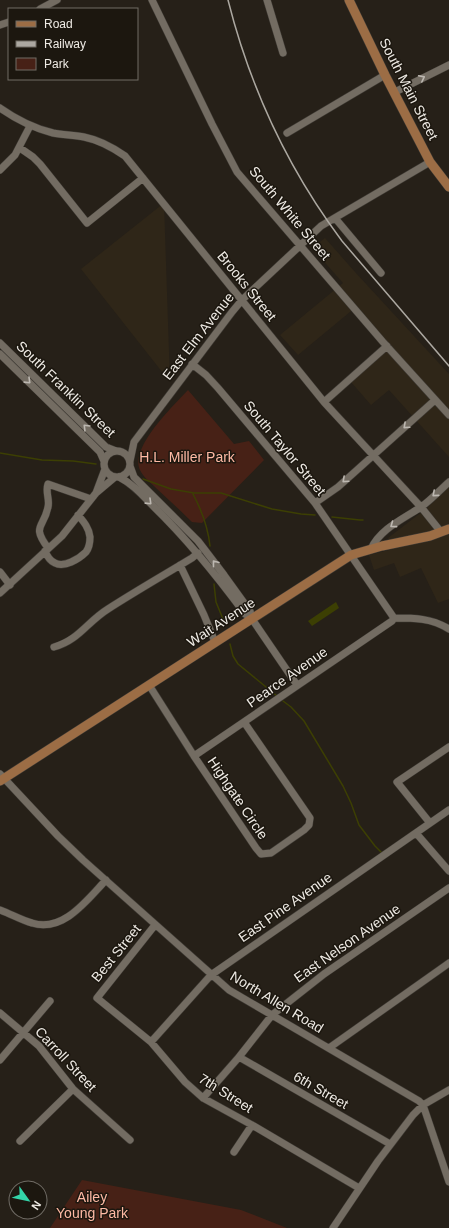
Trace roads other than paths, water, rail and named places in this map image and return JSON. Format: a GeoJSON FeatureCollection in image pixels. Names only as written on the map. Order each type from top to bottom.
{"type":"FeatureCollection","features":[{"type":"Feature","properties":{"kind":"main road","name":"South Main Street"},"geometry":{"type":"LineString","coordinates":[[349,0],[385,75],[430,162],[449,187]]}},
{"type":"Feature","properties":{"kind":"main road","name":"Wait Avenue"},"geometry":{"type":"LineString","coordinates":[[1,778],[149,686],[350,555],[445,531]]}},
{"type":"Feature","properties":{"kind":"street"},"geometry":{"type":"LineString","coordinates":[[42,8],[57,0]]}},
{"type":"Feature","properties":{"kind":"street","name":"South White Street"},"geometry":{"type":"LineString","coordinates":[[152,0],[232,164],[242,178],[387,346],[449,415]]}},
{"type":"Feature","properties":{"kind":"street"},"geometry":{"type":"LineString","coordinates":[[267,0],[283,53]]}},
{"type":"Feature","properties":{"kind":"street"},"geometry":{"type":"LineString","coordinates":[[395,92],[449,65]]}},
{"type":"Feature","properties":{"kind":"street"},"geometry":{"type":"LineString","coordinates":[[287,134],[385,75]]}},
{"type":"Feature","properties":{"kind":"street","name":"Brooks Street"},"geometry":{"type":"LineString","coordinates":[[0,108],[30,126],[54,133],[84,137],[99,141],[113,147],[125,156],[324,402],[445,531]]}},
{"type":"Feature","properties":{"kind":"street"},"geometry":{"type":"LineString","coordinates":[[0,170],[9,162],[20,148],[30,126]]}},
{"type":"Feature","properties":{"kind":"street"},"geometry":{"type":"LineString","coordinates":[[20,148],[40,164],[87,223],[143,178]]}},
{"type":"Feature","properties":{"kind":"street","name":"East Elm Avenue"},"geometry":{"type":"LineString","coordinates":[[118,451],[134,442],[242,300],[321,226],[430,162]]}},
{"type":"Feature","properties":{"kind":"street"},"geometry":{"type":"LineString","coordinates":[[336,218],[381,273]]}},
{"type":"Feature","properties":{"kind":"street","name":"South Franklin Street"},"geometry":{"type":"LineString","coordinates":[[0,343],[106,446],[118,451]]}},
{"type":"Feature","properties":{"kind":"street"},"geometry":{"type":"LineString","coordinates":[[324,402],[387,346]]}},
{"type":"Feature","properties":{"kind":"street","name":"South Franklin Street"},"geometry":{"type":"LineString","coordinates":[[0,354],[100,452],[104,465]]}},
{"type":"Feature","properties":{"kind":"street","name":"South Taylor Street"},"geometry":{"type":"LineString","coordinates":[[192,364],[206,375],[218,388],[315,503],[394,618]]}},
{"type":"Feature","properties":{"kind":"street"},"geometry":{"type":"LineString","coordinates":[[315,503],[338,487],[435,400]]}},
{"type":"Feature","properties":{"kind":"street","name":"East Elm Avenue"},"geometry":{"type":"LineString","coordinates":[[130,463],[134,442]]}},
{"type":"Feature","properties":{"kind":"street"},"geometry":{"type":"LineString","coordinates":[[96,493],[108,454],[118,451],[128,457],[134,477],[204,549],[250,611],[252,619]]}},
{"type":"Feature","properties":{"kind":"street"},"geometry":{"type":"LineString","coordinates":[[0,593],[62,536],[96,493],[117,477],[126,474],[130,463]]}},
{"type":"Feature","properties":{"kind":"street"},"geometry":{"type":"LineString","coordinates":[[104,465],[109,475],[129,482],[172,524],[198,553],[245,614],[252,619],[297,685]]}},
{"type":"Feature","properties":{"kind":"street"},"geometry":{"type":"LineString","coordinates":[[371,549],[379,536],[421,507],[449,482]]}},
{"type":"Feature","properties":{"kind":"street"},"geometry":{"type":"LineString","coordinates":[[78,515],[89,530],[89,545],[86,552],[76,559],[62,565],[56,564],[51,561],[40,533],[41,523],[48,508],[48,484],[91,499]]}},
{"type":"Feature","properties":{"kind":"street"},"geometry":{"type":"LineString","coordinates":[[54,646],[71,640],[92,620],[107,609],[198,553]]}},
{"type":"Feature","properties":{"kind":"street"},"geometry":{"type":"LineString","coordinates":[[180,565],[215,642]]}},
{"type":"Feature","properties":{"kind":"street"},"geometry":{"type":"LineString","coordinates":[[0,572],[10,585]]}},
{"type":"Feature","properties":{"kind":"street"},"geometry":{"type":"LineString","coordinates":[[394,618],[415,618],[428,620],[449,629]]}},
{"type":"Feature","properties":{"kind":"street","name":"Pearce Avenue"},"geometry":{"type":"LineString","coordinates":[[194,756],[392,621],[394,618]]}},
{"type":"Feature","properties":{"kind":"street","name":"Highgate Circle"},"geometry":{"type":"LineString","coordinates":[[149,686],[256,848],[261,854],[271,853],[304,830],[309,825],[310,818],[244,722]]}},
{"type":"Feature","properties":{"kind":"street"},"geometry":{"type":"LineString","coordinates":[[430,823],[397,782],[449,747]]}},
{"type":"Feature","properties":{"kind":"street","name":"North Allen Road"},"geometry":{"type":"LineString","coordinates":[[1,778],[58,836],[155,925],[233,993],[419,1101],[423,1105]]}},
{"type":"Feature","properties":{"kind":"street","name":"East Pine Avenue"},"geometry":{"type":"LineString","coordinates":[[152,1042],[211,975],[449,810]]}},
{"type":"Feature","properties":{"kind":"street"},"geometry":{"type":"LineString","coordinates":[[416,833],[449,871]]}},
{"type":"Feature","properties":{"kind":"street"},"geometry":{"type":"LineString","coordinates":[[0,910],[31,923],[43,926],[58,923],[79,908],[106,880]]}},
{"type":"Feature","properties":{"kind":"street","name":"East Nelson Avenue"},"geometry":{"type":"LineString","coordinates":[[203,1098],[239,1057],[272,1015],[324,974],[449,888]]}},
{"type":"Feature","properties":{"kind":"street","name":"Best Street"},"geometry":{"type":"LineString","coordinates":[[97,998],[155,925]]}},
{"type":"Feature","properties":{"kind":"street"},"geometry":{"type":"LineString","coordinates":[[329,1048],[449,963]]}},
{"type":"Feature","properties":{"kind":"street","name":"7th Street"},"geometry":{"type":"LineString","coordinates":[[97,998],[152,1042],[184,1082],[203,1098],[359,1188]]}},
{"type":"Feature","properties":{"kind":"street"},"geometry":{"type":"LineString","coordinates":[[0,1060],[50,1001]]}},
{"type":"Feature","properties":{"kind":"street","name":"Carroll Street"},"geometry":{"type":"LineString","coordinates":[[0,1013],[39,1046],[73,1090],[130,1140]]}},
{"type":"Feature","properties":{"kind":"street","name":"6th Street"},"geometry":{"type":"LineString","coordinates":[[239,1057],[390,1144]]}},
{"type":"Feature","properties":{"kind":"street"},"geometry":{"type":"LineString","coordinates":[[20,1141],[73,1090]]}},
{"type":"Feature","properties":{"kind":"street"},"geometry":{"type":"LineString","coordinates":[[333,1228],[390,1144],[413,1115],[423,1105],[449,1090]]}},
{"type":"Feature","properties":{"kind":"street"},"geometry":{"type":"LineString","coordinates":[[423,1105],[449,1182]]}},
{"type":"Feature","properties":{"kind":"street"},"geometry":{"type":"LineString","coordinates":[[234,1152],[252,1125]]}},
{"type":"Feature","properties":{"kind":"waterway"},"geometry":{"type":"LineString","coordinates":[[0,453],[42,460],[73,461],[96,464]]}},
{"type":"Feature","properties":{"kind":"waterway"},"geometry":{"type":"LineString","coordinates":[[143,479],[171,489],[194,493],[221,493],[272,509],[315,515]]}},
{"type":"Feature","properties":{"kind":"waterway"},"geometry":{"type":"LineString","coordinates":[[194,493],[193,494],[206,526],[210,546]]}},
{"type":"Feature","properties":{"kind":"waterway"},"geometry":{"type":"LineString","coordinates":[[332,517],[363,520]]}},
{"type":"Feature","properties":{"kind":"waterway"},"geometry":{"type":"LineString","coordinates":[[214,584],[216,602],[225,624]]}},
{"type":"Feature","properties":{"kind":"waterway"},"geometry":{"type":"LineString","coordinates":[[230,644],[233,656],[238,664],[277,696]]}},
{"type":"Feature","properties":{"kind":"waterway"},"geometry":{"type":"LineString","coordinates":[[283,701],[304,721],[343,786],[359,825],[383,854]]}},
{"type":"Feature","properties":{"kind":"railway"},"geometry":{"type":"LineString","coordinates":[[228,0],[237,32],[260,96],[273,126],[304,185],[322,214],[342,241],[449,366]]}},
{"type":"Feature","properties":{"kind":"park label","name":"H.L. Miller Park"},"geometry":{"type":"Point","coordinates":[187,457]}},
{"type":"Feature","properties":{"kind":"park label","name":"Ailey Young Park"},"geometry":{"type":"Point","coordinates":[92,1206]}}]}
